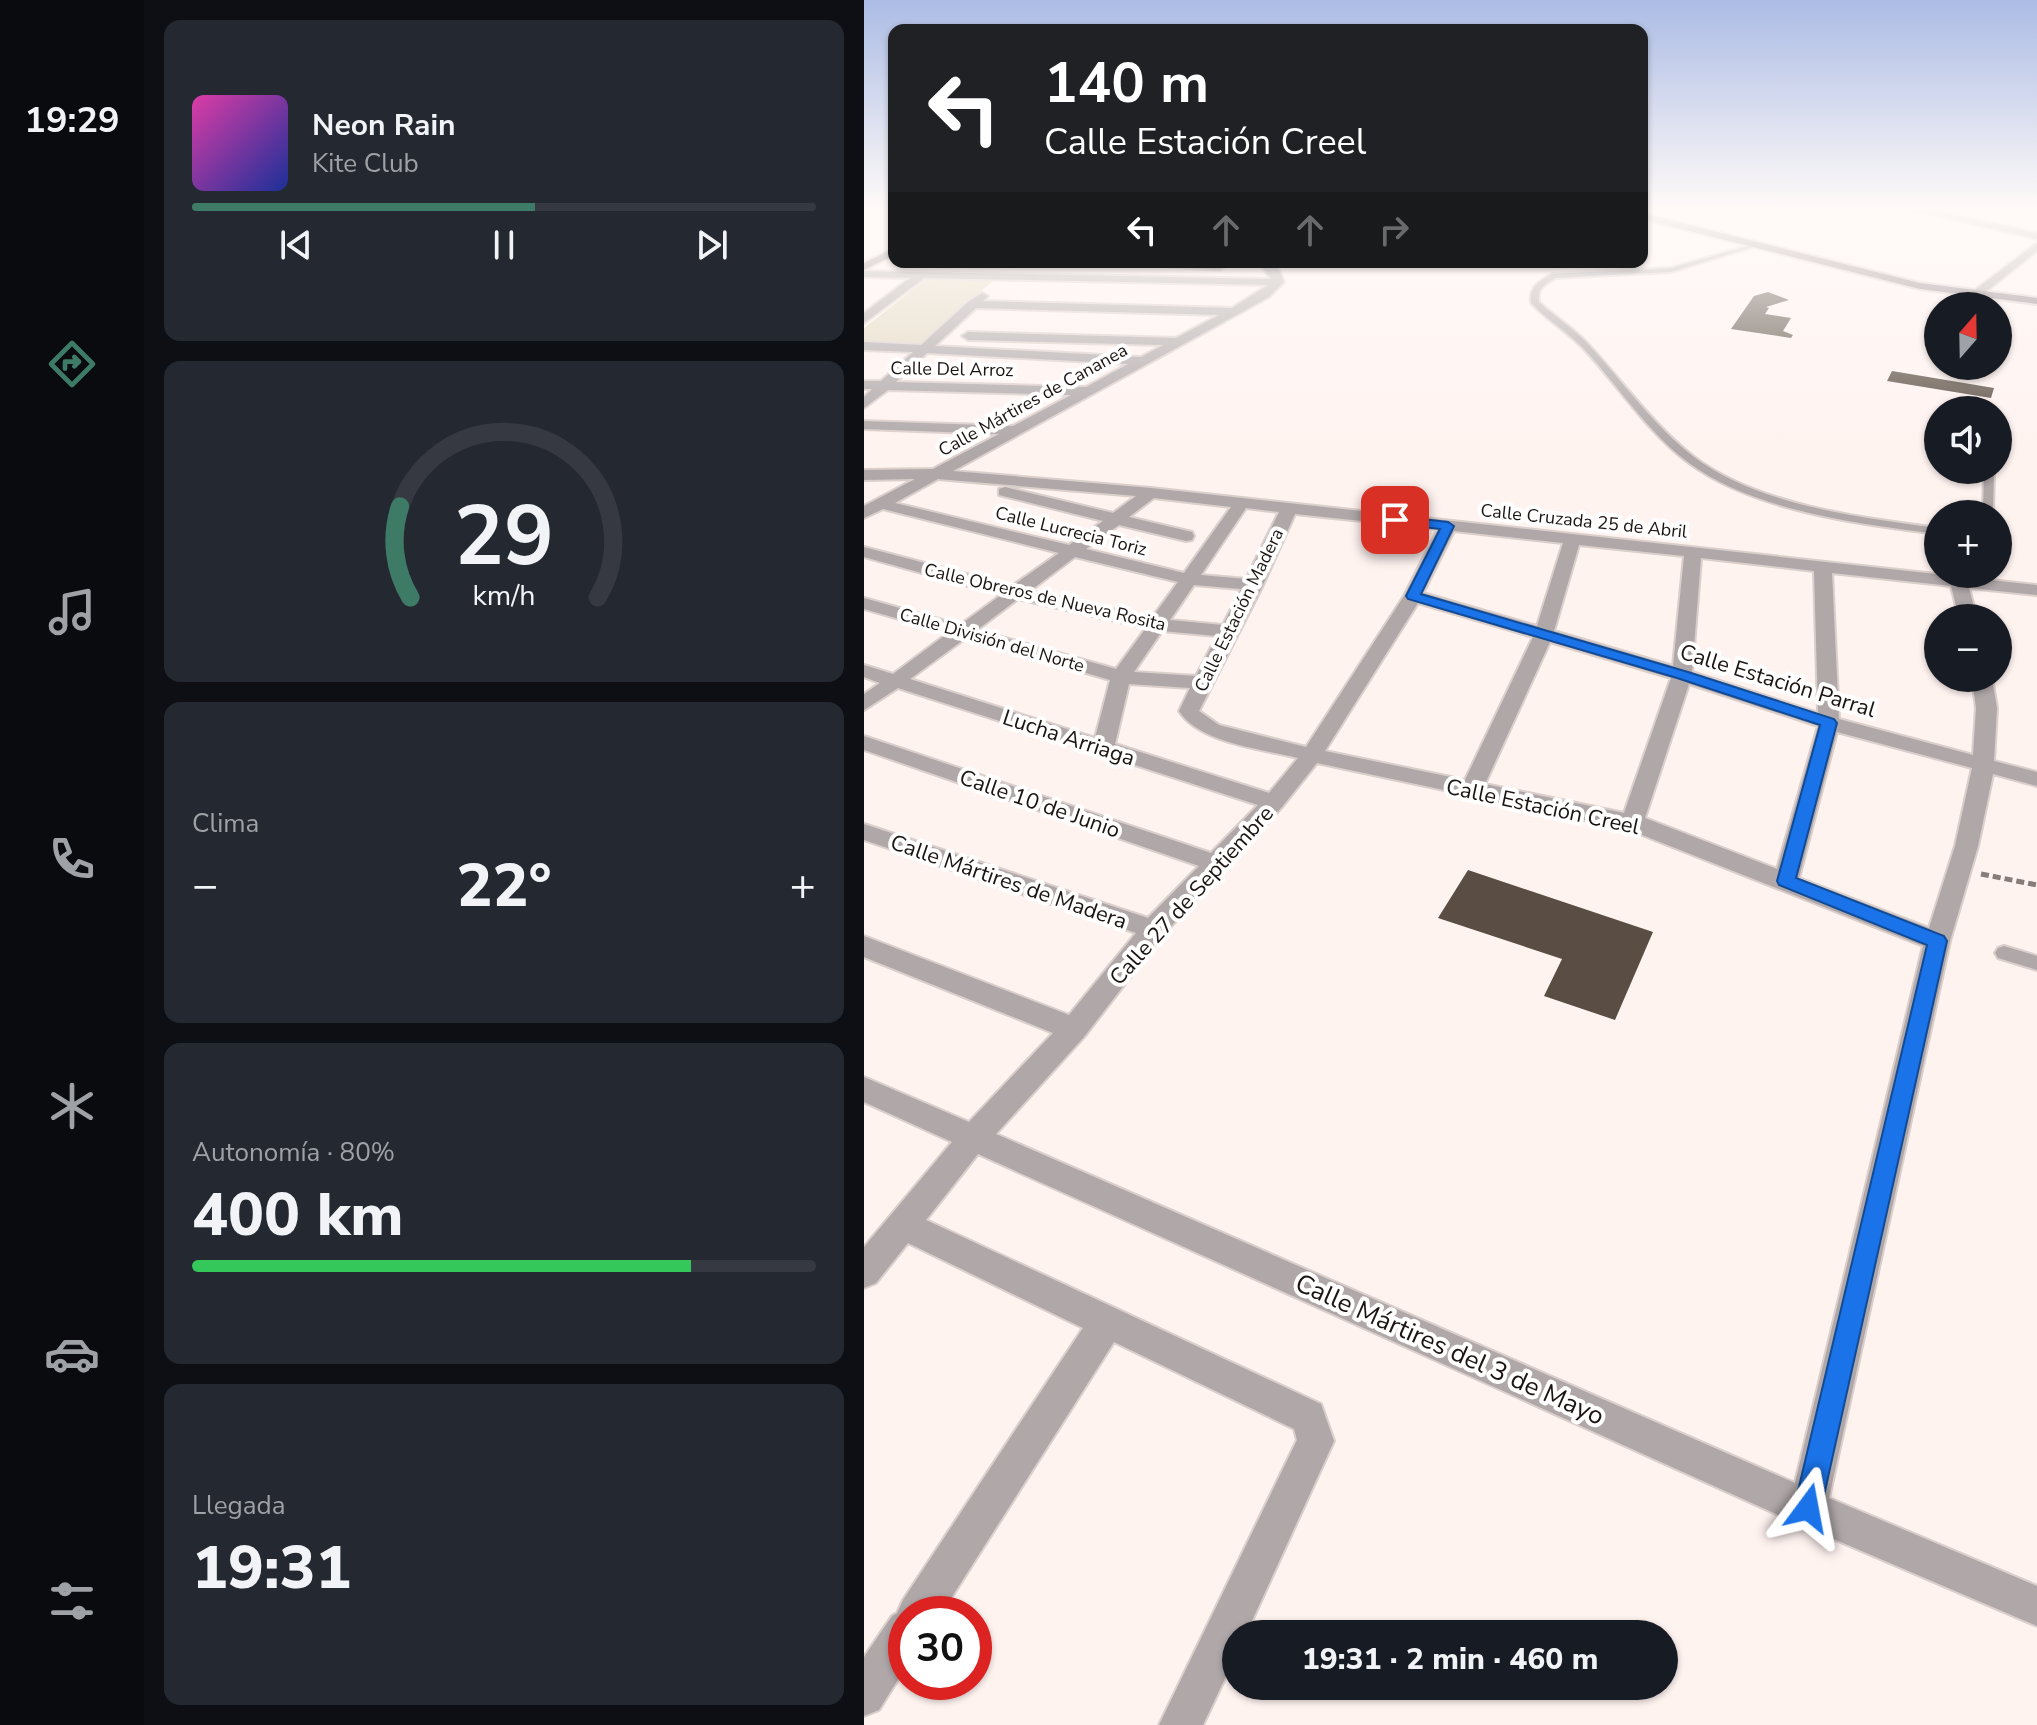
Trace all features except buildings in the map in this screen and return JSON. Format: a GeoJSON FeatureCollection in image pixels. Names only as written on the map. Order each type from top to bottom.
{"type":"FeatureCollection","features":[{"type":"Feature","properties":{"kind":"main road"},"geometry":{"type":"LineString","coordinates":[[2012,299],[2037,301]]}},
{"type":"Feature","properties":{"kind":"street"},"geometry":{"type":"LineString","coordinates":[[864,319],[900,290]]}},
{"type":"Feature","properties":{"kind":"street"},"geometry":{"type":"LineString","coordinates":[[864,404],[920,349],[988,290]]}},
{"type":"Feature","properties":{"kind":"street"},"geometry":{"type":"LineString","coordinates":[[1118,290],[1150,294],[1232,312]]}},
{"type":"Feature","properties":{"kind":"street"},"geometry":{"type":"LineString","coordinates":[[1086,369],[1154,290]]}},
{"type":"Feature","properties":{"kind":"street"},"geometry":{"type":"LineString","coordinates":[[972,304],[1176,290]]}},
{"type":"Feature","properties":{"kind":"street","name":"Calle Mártires de Cananea"},"geometry":{"type":"LineString","coordinates":[[864,513],[1180,342],[1265,295],[1268,290]]}},
{"type":"Feature","properties":{"kind":"street"},"geometry":{"type":"LineString","coordinates":[[938,335],[1121,329],[1180,342]]}},
{"type":"Feature","properties":{"kind":"street"},"geometry":{"type":"LineString","coordinates":[[864,346],[1142,361]]}},
{"type":"Feature","properties":{"kind":"street"},"geometry":{"type":"LineString","coordinates":[[1064,390],[1075,380]]}},
{"type":"Feature","properties":{"kind":"street","name":"Calle Del Arroz"},"geometry":{"type":"LineString","coordinates":[[864,385],[1087,391]]}},
{"type":"Feature","properties":{"kind":"street"},"geometry":{"type":"LineString","coordinates":[[864,425],[1013,430]]}},
{"type":"Feature","properties":{"kind":"street"},"geometry":{"type":"LineString","coordinates":[[865,475],[934,475],[1186,536]]}},
{"type":"Feature","properties":{"kind":"street","name":"Calle Cruzada 25 de Abril"},"geometry":{"type":"LineString","coordinates":[[934,475],[1151,493],[1924,579]]}},
{"type":"Feature","properties":{"kind":"street"},"geometry":{"type":"LineString","coordinates":[[864,704],[1151,493]]}},
{"type":"Feature","properties":{"kind":"street"},"geometry":{"type":"LineString","coordinates":[[1103,748],[1121,677],[1242,503]]}},
{"type":"Feature","properties":{"kind":"street","name":"Calle Lucrecia Toriz"},"geometry":{"type":"LineString","coordinates":[[881,504],[1187,579],[1254,585]]}},
{"type":"Feature","properties":{"kind":"street","name":"Calle Estación Madera"},"geometry":{"type":"LineString","coordinates":[[1189,711],[1254,585],[1289,508]]}},
{"type":"Feature","properties":{"kind":"street","name":"Calle 27 de Septiembre"},"geometry":{"type":"LineString","coordinates":[[864,1272],[973,1138],[1074,1029],[1153,929],[1274,802],[1312,755],[1413,596],[1448,526]]}},
{"type":"Feature","properties":{"kind":"street"},"geometry":{"type":"LineString","coordinates":[[1471,790],[1544,634],[1572,540]]}},
{"type":"Feature","properties":{"kind":"street","name":"Calle Obreros de Nueva Rosita"},"geometry":{"type":"LineString","coordinates":[[864,552],[1016,593],[1157,625],[1228,631]]}},
{"type":"Feature","properties":{"kind":"street"},"geometry":{"type":"LineString","coordinates":[[1632,822],[1682,675],[1693,553]]}},
{"type":"Feature","properties":{"kind":"street"},"geometry":{"type":"LineString","coordinates":[[1786,881],[1829,723],[1823,567]]}},
{"type":"Feature","properties":{"kind":"street","name":"Calle Cruzada 25 de Abril"},"geometry":{"type":"LineString","coordinates":[[2012,588],[2037,590]]}},
{"type":"Feature","properties":{"kind":"street","name":"Calle Estación Parral"},"geometry":{"type":"LineString","coordinates":[[1413,596],[1682,675],[1829,723],[2037,779]]}},
{"type":"Feature","properties":{"kind":"street","name":"Calle División del Norte"},"geometry":{"type":"LineString","coordinates":[[864,603],[1121,677],[1203,683]]}},
{"type":"Feature","properties":{"kind":"street","name":"Lucha Arriaga"},"geometry":{"type":"LineString","coordinates":[[864,671],[1274,802]]}},
{"type":"Feature","properties":{"kind":"street"},"geometry":{"type":"LineString","coordinates":[[1808,1508],[1937,941],[1960,870],[1983,765],[1988,713],[1984,692]]}},
{"type":"Feature","properties":{"kind":"street","name":"Calle Estación Creel"},"geometry":{"type":"LineString","coordinates":[[1189,711],[1194,719],[1212,730],[1471,790],[1632,822],[1937,941]]}},
{"type":"Feature","properties":{"kind":"street","name":"Calle 10 de Junio"},"geometry":{"type":"LineString","coordinates":[[864,743],[1215,863]]}},
{"type":"Feature","properties":{"kind":"street","name":"Calle Mártires de Madera"},"geometry":{"type":"LineString","coordinates":[[864,832],[1153,929]]}},
{"type":"Feature","properties":{"kind":"street"},"geometry":{"type":"LineString","coordinates":[[864,946],[1074,1029]]}},
{"type":"Feature","properties":{"kind":"street","name":"Calle Mártires del 3 de Mayo"},"geometry":{"type":"LineString","coordinates":[[864,1089],[1808,1508],[2037,1606]]}},
{"type":"Feature","properties":{"kind":"street"},"geometry":{"type":"LineString","coordinates":[[903,1225],[1308,1417],[1316,1441],[1181,1725]]}},
{"type":"Feature","properties":{"kind":"street"},"geometry":{"type":"LineString","coordinates":[[929,1596],[1107,1322]]}},
{"type":"Feature","properties":{"kind":"street"},"geometry":{"type":"LineString","coordinates":[[864,1695],[888,1658]]}},
{"type":"Feature","properties":{"kind":"lane"},"geometry":{"type":"LineString","coordinates":[[1536,290],[1535,303],[1579,338],[1677,447],[1710,472],[1820,510],[1887,525],[1924,529]]}},
{"type":"Feature","properties":{"kind":"lane"},"geometry":{"type":"LineString","coordinates":[[2004,953],[2037,963]]}},
{"type":"Feature","properties":{"kind":"path"},"geometry":{"type":"LineString","coordinates":[[1960,870],[2037,885]]}},
{"type":"Feature","properties":{"kind":"shaded area"},"geometry":{"type":"Polygon","coordinates":[[[911,290],[982,290],[917,346],[864,345],[864,328],[911,290]]]}},
{"type":"Feature","properties":{"kind":"route"},"geometry":{"type":"LineString","coordinates":[[1395,520],[1448,526],[1413,596],[1682,675],[1829,723],[1786,881],[1937,941],[1808,1508]]}}]}
